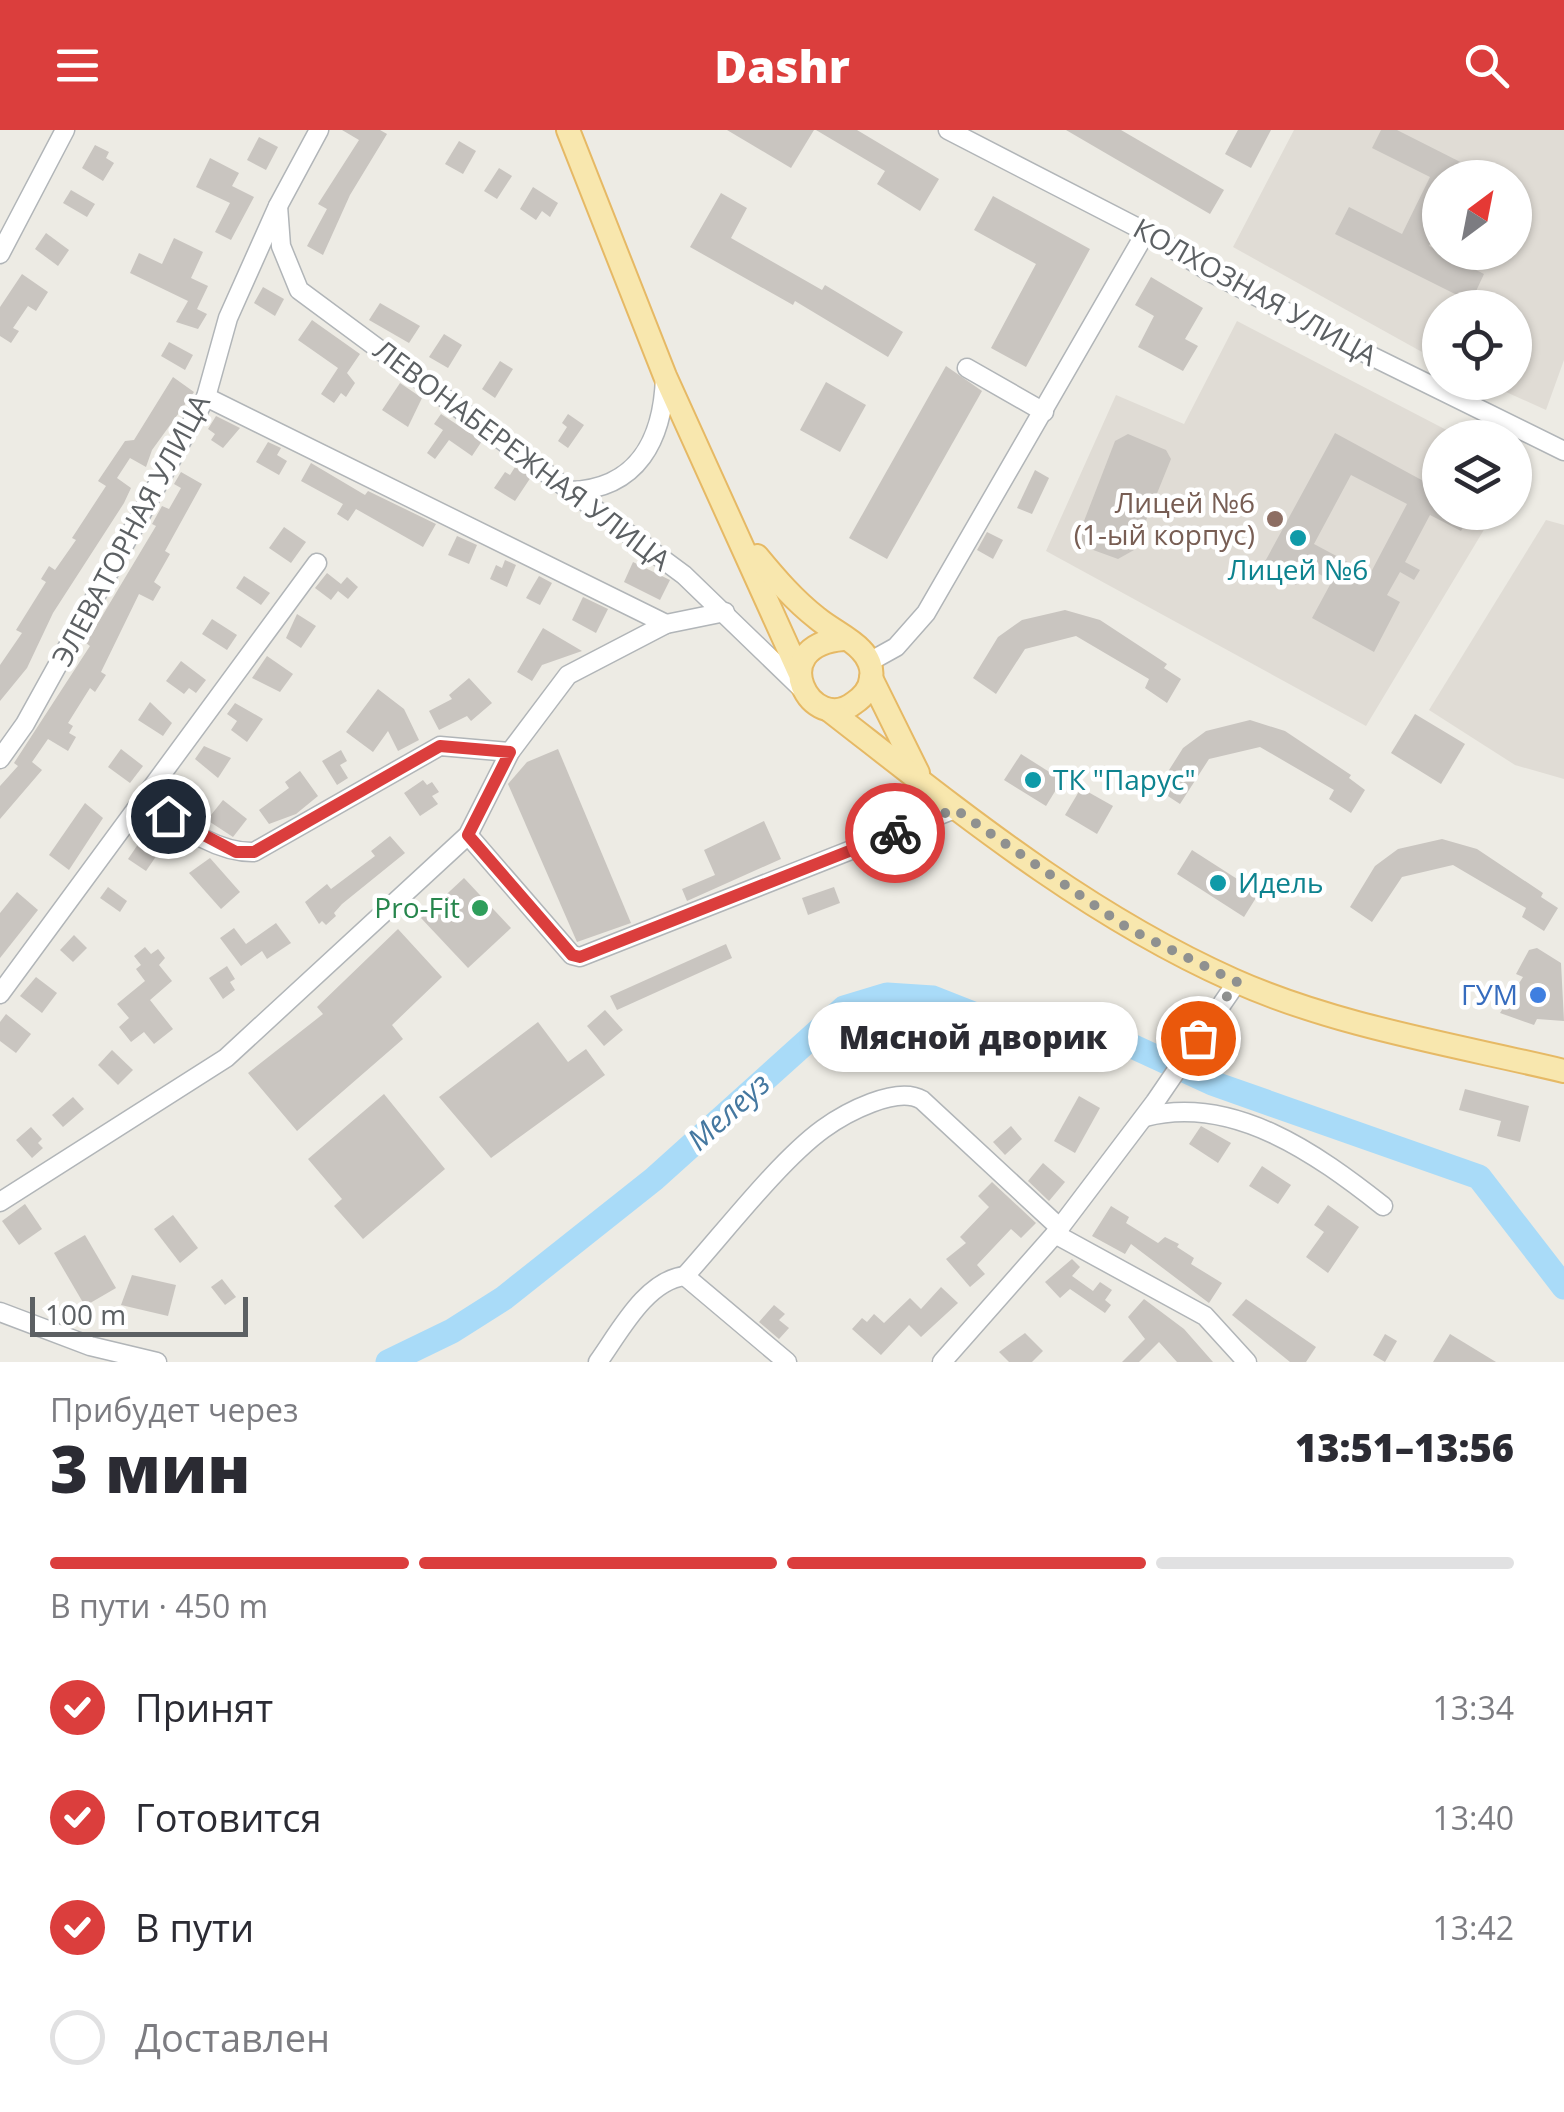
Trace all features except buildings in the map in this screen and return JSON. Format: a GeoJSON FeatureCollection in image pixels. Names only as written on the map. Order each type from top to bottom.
{"type":"FeatureCollection","features":[{"type":"Feature","properties":{"kind":"main road"},"geometry":{"type":"LineString","coordinates":[[568,130],[665,376],[742,538],[812,702],[829,710],[955,809],[1129,929],[1237,982],[1324,1012],[1564,1072]]}},
{"type":"Feature","properties":{"kind":"main road"},"geometry":{"type":"LineString","coordinates":[[742,538],[794,600],[843,639],[858,646],[921,781]]}},
{"type":"Feature","properties":{"kind":"main road"},"geometry":{"type":"LineString","coordinates":[[801,680],[806,653],[822,641],[843,639]]}},
{"type":"Feature","properties":{"kind":"main road"},"geometry":{"type":"LineString","coordinates":[[829,710],[849,708],[864,696],[870,670]]}},
{"type":"Feature","properties":{"kind":"street"},"geometry":{"type":"LineString","coordinates":[[0,254],[65,130]]}},
{"type":"Feature","properties":{"kind":"street","name":"ЭЛЕВАТОРНАЯ УЛИЦА"},"geometry":{"type":"LineString","coordinates":[[0,759],[25,724],[206,397],[228,318],[278,206],[319,130]]}},
{"type":"Feature","properties":{"kind":"street","name":"КОЛХОЗНАЯ УЛИЦА"},"geometry":{"type":"LineString","coordinates":[[948,130],[1146,232],[1226,281],[1564,452]]}},
{"type":"Feature","properties":{"kind":"street","name":"ЛЕВОНАБЕРЕЖНАЯ УЛИЦА"},"geometry":{"type":"LineString","coordinates":[[278,206],[281,246],[299,290],[684,575],[801,680]]}},
{"type":"Feature","properties":{"kind":"street"},"geometry":{"type":"LineString","coordinates":[[870,670],[926,613],[1146,232]]}},
{"type":"Feature","properties":{"kind":"street"},"geometry":{"type":"LineString","coordinates":[[967,368],[1044,412]]}},
{"type":"Feature","properties":{"kind":"street"},"geometry":{"type":"LineString","coordinates":[[570,490],[598,490],[636,466],[660,422],[665,376]]}},
{"type":"Feature","properties":{"kind":"street","name":"ЛЕВОНАБЕРЕЖНАЯ УЛИЦА"},"geometry":{"type":"LineString","coordinates":[[206,397],[666,624]]}},
{"type":"Feature","properties":{"kind":"street"},"geometry":{"type":"LineString","coordinates":[[0,994],[317,563]]}},
{"type":"Feature","properties":{"kind":"street"},"geometry":{"type":"LineString","coordinates":[[0,1202],[226,1058],[468,835],[510,752],[568,675],[666,624],[724,612]]}},
{"type":"Feature","properties":{"kind":"street"},"geometry":{"type":"LineString","coordinates":[[145,800],[191,832],[236,852],[254,852],[440,746],[510,752]]}},
{"type":"Feature","properties":{"kind":"street"},"geometry":{"type":"LineString","coordinates":[[468,835],[572,955],[580,957],[955,809]]}},
{"type":"Feature","properties":{"kind":"street"},"geometry":{"type":"LineString","coordinates":[[942,1362],[1057,1231],[1150,1110],[1237,982]]}},
{"type":"Feature","properties":{"kind":"street"},"geometry":{"type":"LineString","coordinates":[[598,1362],[637,1308],[672,1277],[685,1276],[823,1129],[894,1096],[914,1095],[1057,1231],[1205,1316],[1247,1362]]}},
{"type":"Feature","properties":{"kind":"street"},"geometry":{"type":"LineString","coordinates":[[1150,1110],[1185,1111],[1256,1126],[1330,1165],[1383,1206]]}},
{"type":"Feature","properties":{"kind":"street"},"geometry":{"type":"LineString","coordinates":[[685,1276],[787,1362]]}},
{"type":"Feature","properties":{"kind":"street"},"geometry":{"type":"LineString","coordinates":[[0,1312],[90,1346],[157,1362]]}},
{"type":"Feature","properties":{"kind":"shaded area"},"geometry":{"type":"Polygon","coordinates":[[[1294,130],[1564,130],[1564,360],[1546,410],[1524,400],[1532,400],[1532,290],[1422,290],[1422,352],[1233,247],[1294,130]]]}},
{"type":"Feature","properties":{"kind":"shaded area","name":"Лицей №6 (1-ый корпус)"},"geometry":{"type":"Polygon","coordinates":[[[1237,321],[1427,420],[1422,420],[1422,530],[1484,530],[1366,726],[1046,551],[1116,395],[1184,424],[1237,321]]]}},
{"type":"Feature","properties":{"kind":"shaded area"},"geometry":{"type":"Polygon","coordinates":[[[1546,520],[1564,525],[1564,779],[1515,765],[1429,710],[1546,520]]]}},
{"type":"Feature","properties":{"kind":"waterway","name":"Мелеуз"},"geometry":{"type":"LineString","coordinates":[[388,1362],[452,1331],[504,1298],[654,1179],[844,1008],[887,995],[933,998],[1029,1036],[1078,1032],[1121,1041],[1212,1083],[1479,1177],[1564,1287]]}},
{"type":"Feature","properties":{"kind":"way so far"},"geometry":{"type":"LineString","coordinates":[[895,833],[955,809],[1129,929],[1237,982],[1198,1038]]}},
{"type":"Feature","properties":{"kind":"place","name":"Лицей №6 (1-ый корпус)"},"geometry":{"type":"Point","coordinates":[1275,519]}},
{"type":"Feature","properties":{"kind":"place","name":"Лицей №6"},"geometry":{"type":"Point","coordinates":[1298,538]}},
{"type":"Feature","properties":{"kind":"place","name":"ТК \"Парус\""},"geometry":{"type":"Point","coordinates":[1033,780]}},
{"type":"Feature","properties":{"kind":"place","name":"Идель"},"geometry":{"type":"Point","coordinates":[1218,883]}},
{"type":"Feature","properties":{"kind":"place","name":"Pro-Fit"},"geometry":{"type":"Point","coordinates":[480,908]}},
{"type":"Feature","properties":{"kind":"place","name":"ГУМ"},"geometry":{"type":"Point","coordinates":[1538,995]}},
{"type":"Feature","properties":{"kind":"place","name":"Мясной дворик"},"geometry":{"type":"Point","coordinates":[1198,1038]}},
{"type":"Feature","properties":{"kind":"route"},"geometry":{"type":"LineString","coordinates":[[168,816],[191,832],[236,852],[254,852],[440,746],[510,752],[468,835],[572,955],[580,957],[895,833]]}}]}
